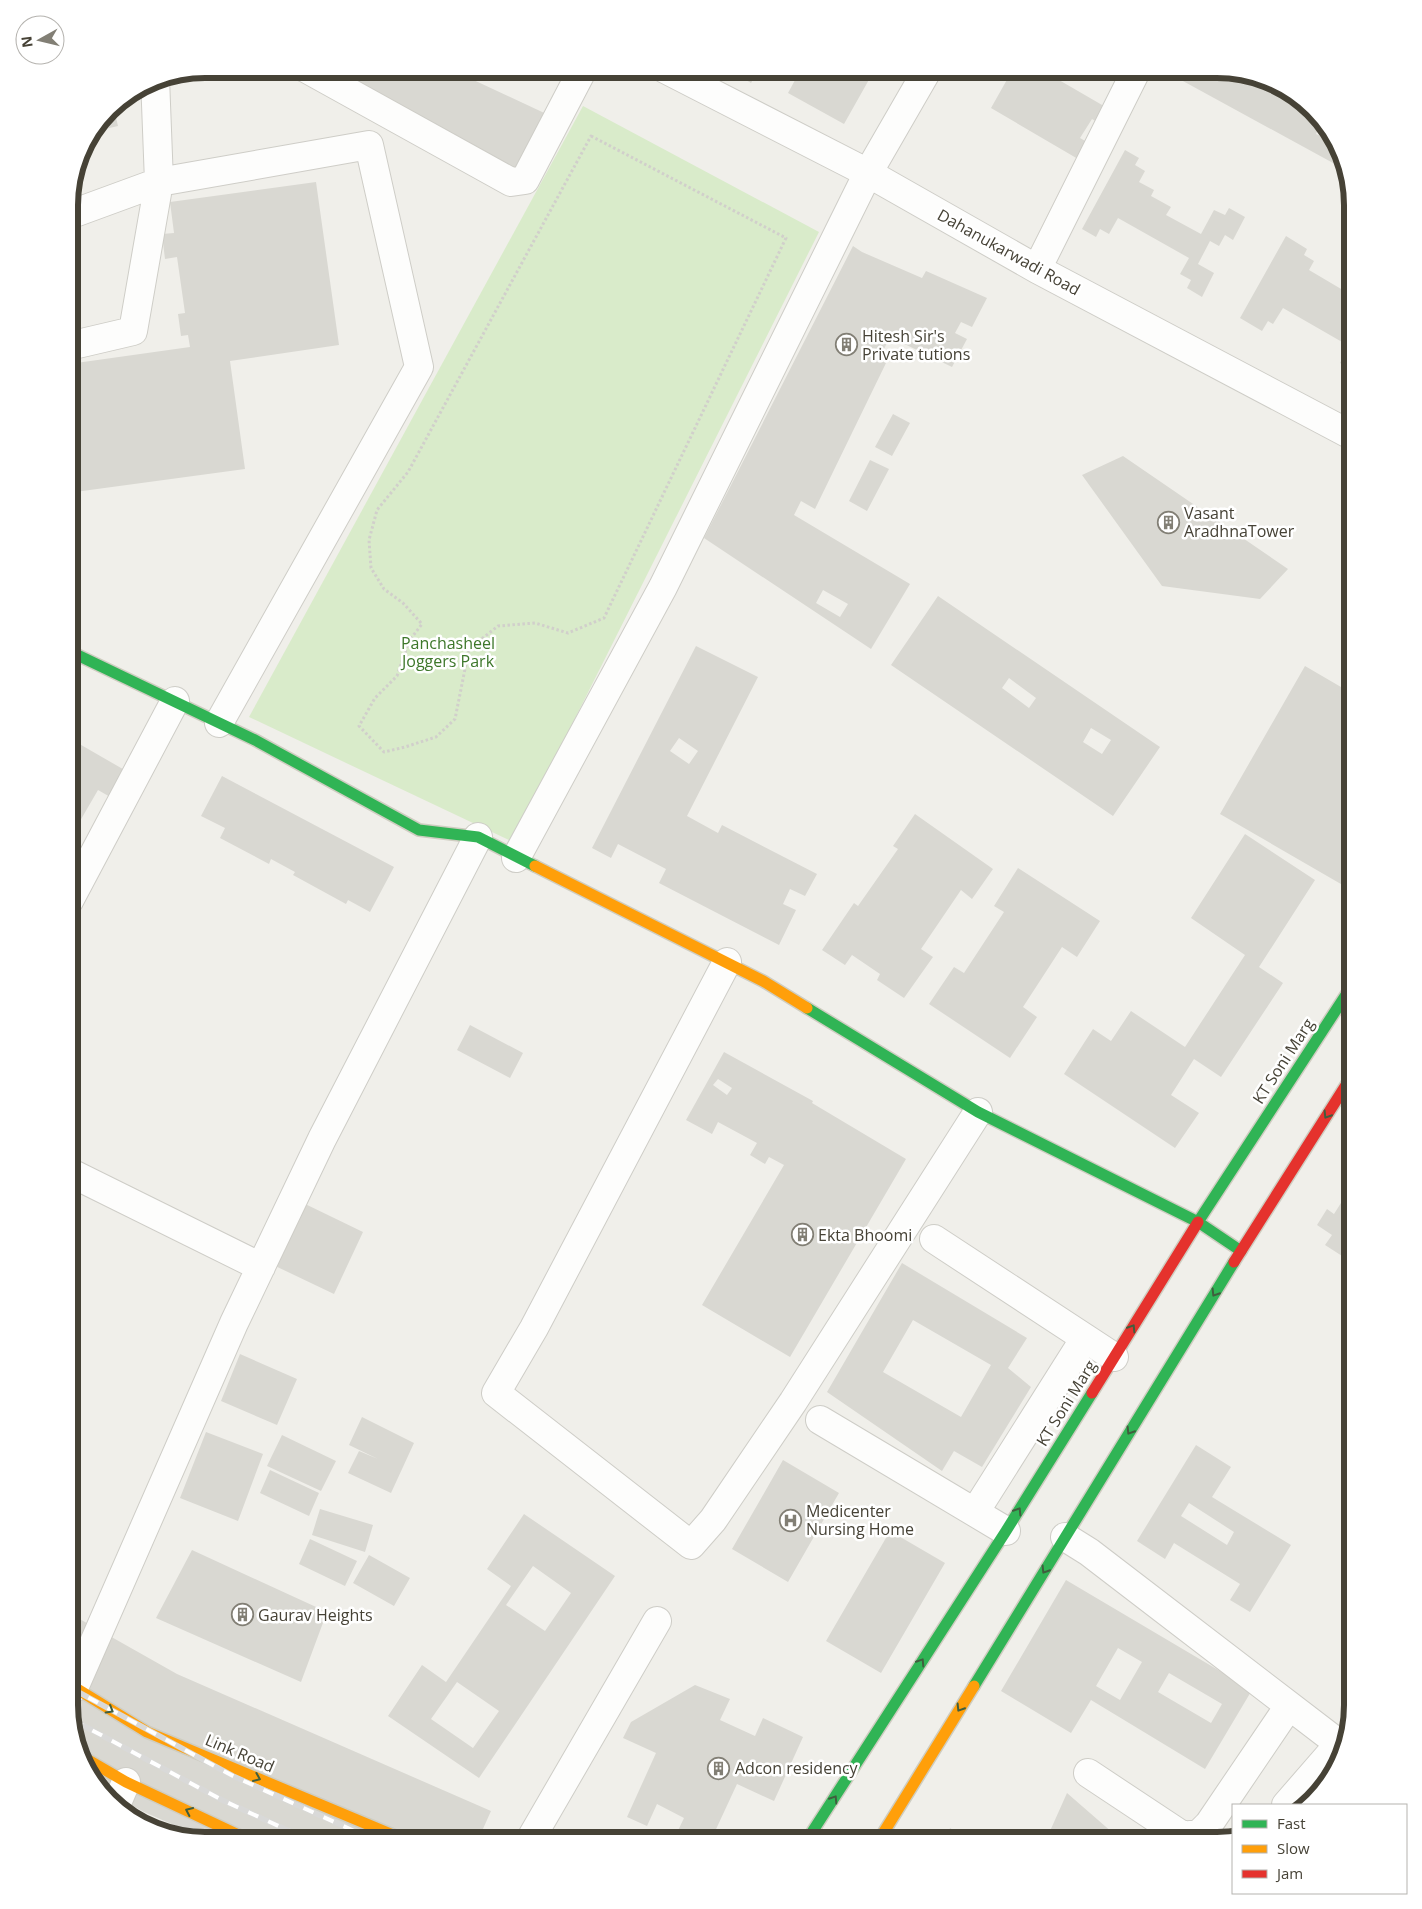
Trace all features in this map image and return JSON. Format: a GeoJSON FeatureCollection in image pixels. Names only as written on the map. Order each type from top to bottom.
{"type":"FeatureCollection","features":[{"type":"Feature","properties":{"kind":"street"},"geometry":{"type":"LineString","coordinates":[[323,78],[511,182],[525,180],[578,78]]}},
{"type":"Feature","properties":{"kind":"street","name":"Dahanukarwadi Road"},"geometry":{"type":"LineString","coordinates":[[683,78],[868,172],[1036,269],[1344,431]]}},
{"type":"Feature","properties":{"kind":"street"},"geometry":{"type":"LineString","coordinates":[[516,858],[663,587],[868,172],[923,78]]}},
{"type":"Feature","properties":{"kind":"street"},"geometry":{"type":"LineString","coordinates":[[1036,269],[1132,78]]}},
{"type":"Feature","properties":{"kind":"street"},"geometry":{"type":"LineString","coordinates":[[78,344],[133,331],[159,182],[155,88]]}},
{"type":"Feature","properties":{"kind":"street"},"geometry":{"type":"LineString","coordinates":[[78,213],[159,182],[369,145],[419,367],[219,723]]}},
{"type":"Feature","properties":{"kind":"street"},"geometry":{"type":"LineString","coordinates":[[78,655],[255,740],[420,830],[478,837],[516,858],[763,980],[978,1112],[1198,1222],[1241,1252]]}},
{"type":"Feature","properties":{"kind":"street"},"geometry":{"type":"LineString","coordinates":[[78,884],[175,702]]}},
{"type":"Feature","properties":{"kind":"street"},"geometry":{"type":"LineString","coordinates":[[78,1673],[234,1322],[322,1139],[478,837]]}},
{"type":"Feature","properties":{"kind":"street"},"geometry":{"type":"LineString","coordinates":[[727,962],[534,1328],[496,1393],[691,1545],[713,1520],[793,1402],[978,1112]]}},
{"type":"Feature","properties":{"kind":"street","name":"KT Soni Marg"},"geometry":{"type":"LineString","coordinates":[[812,1832],[1006,1531],[1198,1222],[1344,998]]}},
{"type":"Feature","properties":{"kind":"street"},"geometry":{"type":"LineString","coordinates":[[884,1832],[1344,1088]]}},
{"type":"Feature","properties":{"kind":"street"},"geometry":{"type":"LineString","coordinates":[[78,1176],[261,1267]]}},
{"type":"Feature","properties":{"kind":"street"},"geometry":{"type":"LineString","coordinates":[[934,1239],[1114,1358]]}},
{"type":"Feature","properties":{"kind":"street"},"geometry":{"type":"LineString","coordinates":[[975,1512],[1085,1338]]}},
{"type":"Feature","properties":{"kind":"street"},"geometry":{"type":"LineString","coordinates":[[820,1420],[1006,1531]]}},
{"type":"Feature","properties":{"kind":"street"},"geometry":{"type":"LineString","coordinates":[[1065,1537],[1089,1552],[1339,1743]]}},
{"type":"Feature","properties":{"kind":"street"},"geometry":{"type":"LineString","coordinates":[[535,1832],[657,1621]]}},
{"type":"Feature","properties":{"kind":"street","name":"Link Road"},"geometry":{"type":"LineString","coordinates":[[78,1690],[147,1732],[386,1832]]}},
{"type":"Feature","properties":{"kind":"street"},"geometry":{"type":"LineString","coordinates":[[1201,1832],[1214,1817],[1289,1706]]}},
{"type":"Feature","properties":{"kind":"street"},"geometry":{"type":"LineString","coordinates":[[1287,1804],[1336,1751]]}},
{"type":"Feature","properties":{"kind":"street"},"geometry":{"type":"LineString","coordinates":[[95,1768],[122,1792],[228,1832]]}},
{"type":"Feature","properties":{"kind":"street"},"geometry":{"type":"LineString","coordinates":[[1088,1773],[1177,1832]]}},
{"type":"Feature","properties":{"kind":"path"},"geometry":{"type":"LineString","coordinates":[[591,136],[786,238],[604,618],[568,633],[535,624],[498,626],[469,649],[455,718],[436,737],[384,752],[359,726],[375,698],[397,676],[409,641],[422,624],[404,603],[384,589],[371,568],[369,540],[377,510],[408,472],[591,136]]}},
{"type":"Feature","properties":{"kind":"green space","name":"Panchasheel Joggers Park"},"geometry":{"type":"Polygon","coordinates":[[[583,106],[819,232],[513,842],[249,717],[583,106]]]}},
{"type":"Feature","properties":{"kind":"building"},"geometry":{"type":"Polygon","coordinates":[[[344,78],[469,78],[555,118],[522,172],[344,78]]]}},
{"type":"Feature","properties":{"kind":"building"},"geometry":{"type":"Polygon","coordinates":[[[743,78],[754,78],[751,83],[743,78]]]}},
{"type":"Feature","properties":{"kind":"building"},"geometry":{"type":"Polygon","coordinates":[[[796,78],[870,78],[844,124],[788,93],[796,78]]]}},
{"type":"Feature","properties":{"kind":"building"},"geometry":{"type":"Polygon","coordinates":[[[1008,78],[1056,78],[1109,109],[1100,124],[1092,119],[1080,138],[1087,142],[1078,159],[991,108],[1008,78]]]}},
{"type":"Feature","properties":{"kind":"building"},"geometry":{"type":"Polygon","coordinates":[[[1177,78],[1234,79],[1251,82],[1281,94],[1313,121],[1319,128],[1316,134],[1325,138],[1339,166],[1177,78]]]}},
{"type":"Feature","properties":{"kind":"building"},"geometry":{"type":"Polygon","coordinates":[[[115,115],[118,126],[102,130],[115,115]]]}},
{"type":"Feature","properties":{"kind":"building"},"geometry":{"type":"Polygon","coordinates":[[[1125,150],[1139,158],[1135,165],[1145,171],[1139,182],[1154,190],[1151,196],[1171,207],[1166,215],[1201,234],[1214,210],[1225,215],[1229,208],[1245,217],[1233,240],[1225,235],[1219,246],[1210,241],[1198,264],[1214,273],[1202,297],[1187,288],[1191,280],[1180,274],[1189,258],[1118,218],[1109,234],[1100,229],[1096,237],[1082,229],[1125,150]]]}},
{"type":"Feature","properties":{"kind":"building"},"geometry":{"type":"Polygon","coordinates":[[[316,182],[339,345],[230,361],[245,469],[78,492],[78,363],[190,347],[188,335],[181,336],[178,314],[185,313],[177,257],[165,259],[162,234],[174,233],[170,202],[316,182]]]}},
{"type":"Feature","properties":{"kind":"building"},"geometry":{"type":"Polygon","coordinates":[[[1286,236],[1307,249],[1304,255],[1314,261],[1309,270],[1344,291],[1344,343],[1283,308],[1273,324],[1268,321],[1262,331],[1240,318],[1286,236]]]}},
{"type":"Feature","properties":{"kind":"building"},"geometry":{"type":"Polygon","coordinates":[[[853,246],[862,252],[922,278],[926,271],[987,298],[972,327],[961,322],[955,333],[967,339],[952,367],[890,337],[879,359],[886,363],[815,509],[801,501],[794,515],[910,584],[871,649],[704,538],[853,246]],[[823,590],[816,603],[840,617],[848,604],[823,590]]]}},
{"type":"Feature","properties":{"kind":"building"},"geometry":{"type":"Polygon","coordinates":[[[1344,355],[1344,365],[1340,363],[1344,355]]]}},
{"type":"Feature","properties":{"kind":"building"},"geometry":{"type":"Polygon","coordinates":[[[893,414],[910,423],[892,456],[875,447],[893,414]]]}},
{"type":"Feature","properties":{"kind":"building","name":"Vasant AradhnaTower"},"geometry":{"type":"Polygon","coordinates":[[[1123,456],[1288,569],[1260,599],[1162,586],[1082,475],[1123,456]]]}},
{"type":"Feature","properties":{"kind":"building"},"geometry":{"type":"Polygon","coordinates":[[[870,460],[889,469],[867,511],[849,501],[870,460]]]}},
{"type":"Feature","properties":{"kind":"building"},"geometry":{"type":"Polygon","coordinates":[[[938,596],[1160,747],[1113,816],[891,665],[938,596]],[[1009,678],[1002,688],[1029,708],[1036,698],[1009,678]],[[1091,728],[1083,742],[1102,754],[1111,740],[1091,728]]]}},
{"type":"Feature","properties":{"kind":"building"},"geometry":{"type":"Polygon","coordinates":[[[696,646],[758,677],[687,816],[718,833],[722,825],[817,874],[805,896],[790,889],[783,904],[796,910],[779,945],[659,883],[666,869],[618,844],[611,858],[592,848],[696,646]],[[679,738],[670,751],[689,764],[698,751],[679,738]]]}},
{"type":"Feature","properties":{"kind":"building"},"geometry":{"type":"Polygon","coordinates":[[[1305,666],[1344,689],[1344,886],[1220,814],[1305,666]]]}},
{"type":"Feature","properties":{"kind":"building"},"geometry":{"type":"Polygon","coordinates":[[[78,743],[128,772],[112,798],[98,790],[78,824],[78,743]]]}},
{"type":"Feature","properties":{"kind":"building"},"geometry":{"type":"Polygon","coordinates":[[[222,776],[394,867],[370,912],[348,900],[346,904],[293,875],[295,872],[271,859],[269,864],[220,838],[225,828],[201,816],[222,776]]]}},
{"type":"Feature","properties":{"kind":"building"},"geometry":{"type":"Polygon","coordinates":[[[915,814],[993,869],[972,899],[961,890],[921,949],[933,957],[904,998],[877,980],[880,974],[852,955],[845,965],[822,950],[854,903],[858,906],[898,849],[893,846],[915,814]]]}},
{"type":"Feature","properties":{"kind":"building"},"geometry":{"type":"Polygon","coordinates":[[[1245,834],[1315,880],[1259,967],[1283,983],[1221,1077],[1194,1059],[1171,1095],[1199,1113],[1175,1148],[1064,1074],[1093,1029],[1111,1041],[1131,1011],[1185,1047],[1245,955],[1191,918],[1245,834]]]}},
{"type":"Feature","properties":{"kind":"building"},"geometry":{"type":"Polygon","coordinates":[[[1018,868],[1100,921],[1077,957],[1062,947],[1023,1007],[1037,1017],[1010,1058],[929,1004],[954,967],[964,973],[1004,912],[994,906],[1018,868]]]}},
{"type":"Feature","properties":{"kind":"building"},"geometry":{"type":"Polygon","coordinates":[[[470,1025],[523,1053],[510,1078],[457,1050],[470,1025]]]}},
{"type":"Feature","properties":{"kind":"building","name":"Ekta Bhoomi"},"geometry":{"type":"Polygon","coordinates":[[[724,1052],[813,1101],[812,1103],[906,1159],[790,1357],[702,1305],[784,1165],[769,1157],[765,1164],[750,1155],[757,1143],[718,1122],[712,1134],[686,1120],[724,1052]],[[718,1079],[713,1085],[727,1095],[732,1088],[718,1079]]]}},
{"type":"Feature","properties":{"kind":"building"},"geometry":{"type":"Polygon","coordinates":[[[1344,1198],[1344,1257],[1325,1245],[1332,1235],[1317,1225],[1327,1209],[1334,1214],[1344,1198]]]}},
{"type":"Feature","properties":{"kind":"building"},"geometry":{"type":"Polygon","coordinates":[[[299,1201],[363,1232],[334,1294],[269,1263],[299,1201]]]}},
{"type":"Feature","properties":{"kind":"building"},"geometry":{"type":"Polygon","coordinates":[[[902,1263],[1027,1338],[1008,1368],[1031,1387],[982,1467],[954,1451],[942,1471],[827,1392],[902,1263]],[[913,1320],[883,1372],[961,1417],[991,1365],[913,1320]]]}},
{"type":"Feature","properties":{"kind":"building"},"geometry":{"type":"Polygon","coordinates":[[[240,1354],[297,1379],[277,1425],[221,1401],[240,1354]]]}},
{"type":"Feature","properties":{"kind":"building"},"geometry":{"type":"Polygon","coordinates":[[[362,1417],[414,1443],[391,1493],[348,1473],[359,1451],[378,1459],[349,1445],[362,1417]]]}},
{"type":"Feature","properties":{"kind":"building"},"geometry":{"type":"Polygon","coordinates":[[[206,1432],[263,1454],[238,1521],[180,1498],[206,1432]]]}},
{"type":"Feature","properties":{"kind":"building"},"geometry":{"type":"Polygon","coordinates":[[[282,1435],[336,1461],[321,1491],[267,1466],[282,1435]]]}},
{"type":"Feature","properties":{"kind":"building"},"geometry":{"type":"Polygon","coordinates":[[[1196,1445],[1231,1467],[1212,1497],[1291,1545],[1250,1612],[1230,1600],[1240,1584],[1174,1543],[1165,1559],[1137,1541],[1196,1445]],[[1189,1503],[1181,1516],[1227,1545],[1234,1532],[1189,1503]]]}},
{"type":"Feature","properties":{"kind":"building"},"geometry":{"type":"Polygon","coordinates":[[[783,1460],[839,1493],[788,1582],[732,1549],[783,1460]]]}},
{"type":"Feature","properties":{"kind":"building"},"geometry":{"type":"Polygon","coordinates":[[[270,1470],[319,1493],[309,1516],[260,1493],[270,1470]]]}},
{"type":"Feature","properties":{"kind":"building"},"geometry":{"type":"Polygon","coordinates":[[[320,1509],[373,1525],[365,1552],[312,1535],[320,1509]]]}},
{"type":"Feature","properties":{"kind":"building"},"geometry":{"type":"Polygon","coordinates":[[[524,1514],[615,1576],[479,1778],[388,1716],[422,1665],[446,1682],[511,1586],[487,1569],[524,1514]],[[533,1566],[506,1605],[545,1631],[571,1593],[533,1566]],[[457,1682],[431,1719],[473,1748],[499,1711],[457,1682]]]}},
{"type":"Feature","properties":{"kind":"building"},"geometry":{"type":"Polygon","coordinates":[[[890,1531],[945,1563],[881,1673],[826,1641],[890,1531]]]}},
{"type":"Feature","properties":{"kind":"building"},"geometry":{"type":"Polygon","coordinates":[[[310,1539],[357,1561],[345,1586],[299,1564],[310,1539]]]}},
{"type":"Feature","properties":{"kind":"building","name":"Gaurav Heights"},"geometry":{"type":"Polygon","coordinates":[[[192,1550],[327,1612],[301,1682],[156,1618],[192,1550]]]}},
{"type":"Feature","properties":{"kind":"building"},"geometry":{"type":"Polygon","coordinates":[[[369,1555],[410,1578],[394,1606],[353,1583],[369,1555]]]}},
{"type":"Feature","properties":{"kind":"building"},"geometry":{"type":"Polygon","coordinates":[[[1066,1580],[1252,1690],[1205,1769],[1091,1700],[1071,1733],[1001,1691],[1066,1580]],[[1118,1648],[1096,1686],[1120,1700],[1142,1662],[1118,1648]],[[1169,1673],[1158,1692],[1211,1723],[1222,1704],[1169,1673]]]}},
{"type":"Feature","properties":{"kind":"building"},"geometry":{"type":"Polygon","coordinates":[[[78,1618],[177,1674],[491,1811],[482,1832],[204,1832],[183,1829],[144,1812],[119,1798],[109,1788],[99,1775],[87,1753],[79,1721],[78,1618]]]}},
{"type":"Feature","properties":{"kind":"building","name":"Adcon residency"},"geometry":{"type":"Polygon","coordinates":[[[695,1685],[730,1699],[720,1720],[755,1736],[763,1718],[803,1737],[774,1801],[737,1784],[715,1832],[677,1832],[684,1818],[657,1804],[647,1826],[627,1817],[656,1753],[623,1738],[631,1722],[695,1685]]]}},
{"type":"Feature","properties":{"kind":"building"},"geometry":{"type":"Polygon","coordinates":[[[1067,1793],[1112,1832],[1050,1832],[1067,1793]]]}},
{"type":"Feature","properties":{"kind":"railway"},"geometry":{"type":"LineString","coordinates":[[78,1692],[233,1776],[356,1832]]}},
{"type":"Feature","properties":{"kind":"railway"},"geometry":{"type":"LineString","coordinates":[[79,1723],[222,1800],[292,1832]]}},
{"type":"Feature","properties":{"kind":"traffic: fast"},"geometry":{"type":"LineString","coordinates":[[78,655],[255,740],[419,830],[478,837],[535,866]]}},
{"type":"Feature","properties":{"kind":"traffic: fast"},"geometry":{"type":"LineString","coordinates":[[1198,1222],[1344,998]]}},
{"type":"Feature","properties":{"kind":"traffic: fast"},"geometry":{"type":"LineString","coordinates":[[807,1008],[978,1112],[1198,1222],[1241,1251]]}},
{"type":"Feature","properties":{"kind":"traffic: fast"},"geometry":{"type":"LineString","coordinates":[[974,1686],[1234,1262]]}},
{"type":"Feature","properties":{"kind":"traffic: fast"},"geometry":{"type":"LineString","coordinates":[[812,1832],[1006,1531],[1092,1393]]}},
{"type":"Feature","properties":{"kind":"traffic: slow"},"geometry":{"type":"LineString","coordinates":[[535,866],[763,981],[807,1008]]}},
{"type":"Feature","properties":{"kind":"traffic: slow"},"geometry":{"type":"LineString","coordinates":[[884,1832],[974,1686]]}},
{"type":"Feature","properties":{"kind":"traffic: slow"},"geometry":{"type":"LineString","coordinates":[[78,1690],[147,1732],[386,1832]]}},
{"type":"Feature","properties":{"kind":"traffic: slow"},"geometry":{"type":"LineString","coordinates":[[92,1762],[126,1782],[232,1832]]}},
{"type":"Feature","properties":{"kind":"traffic: jam"},"geometry":{"type":"LineString","coordinates":[[1234,1262],[1344,1088]]}},
{"type":"Feature","properties":{"kind":"traffic: jam"},"geometry":{"type":"LineString","coordinates":[[1092,1393],[1198,1222]]}},
{"type":"Feature","properties":{"kind":"place","name":"Hitesh Sir's Private tutions"},"geometry":{"type":"Point","coordinates":[846,345]}},
{"type":"Feature","properties":{"kind":"place","name":"Vasant AradhnaTower"},"geometry":{"type":"Point","coordinates":[1168,522]}},
{"type":"Feature","properties":{"kind":"place","name":"Ekta Bhoomi"},"geometry":{"type":"Point","coordinates":[802,1235]}},
{"type":"Feature","properties":{"kind":"place","name":"Medicenter Nursing Home"},"geometry":{"type":"Point","coordinates":[790,1520]}},
{"type":"Feature","properties":{"kind":"place","name":"Gaurav Heights"},"geometry":{"type":"Point","coordinates":[242,1615]}},
{"type":"Feature","properties":{"kind":"place","name":"Adcon residency"},"geometry":{"type":"Point","coordinates":[719,1768]}}]}
